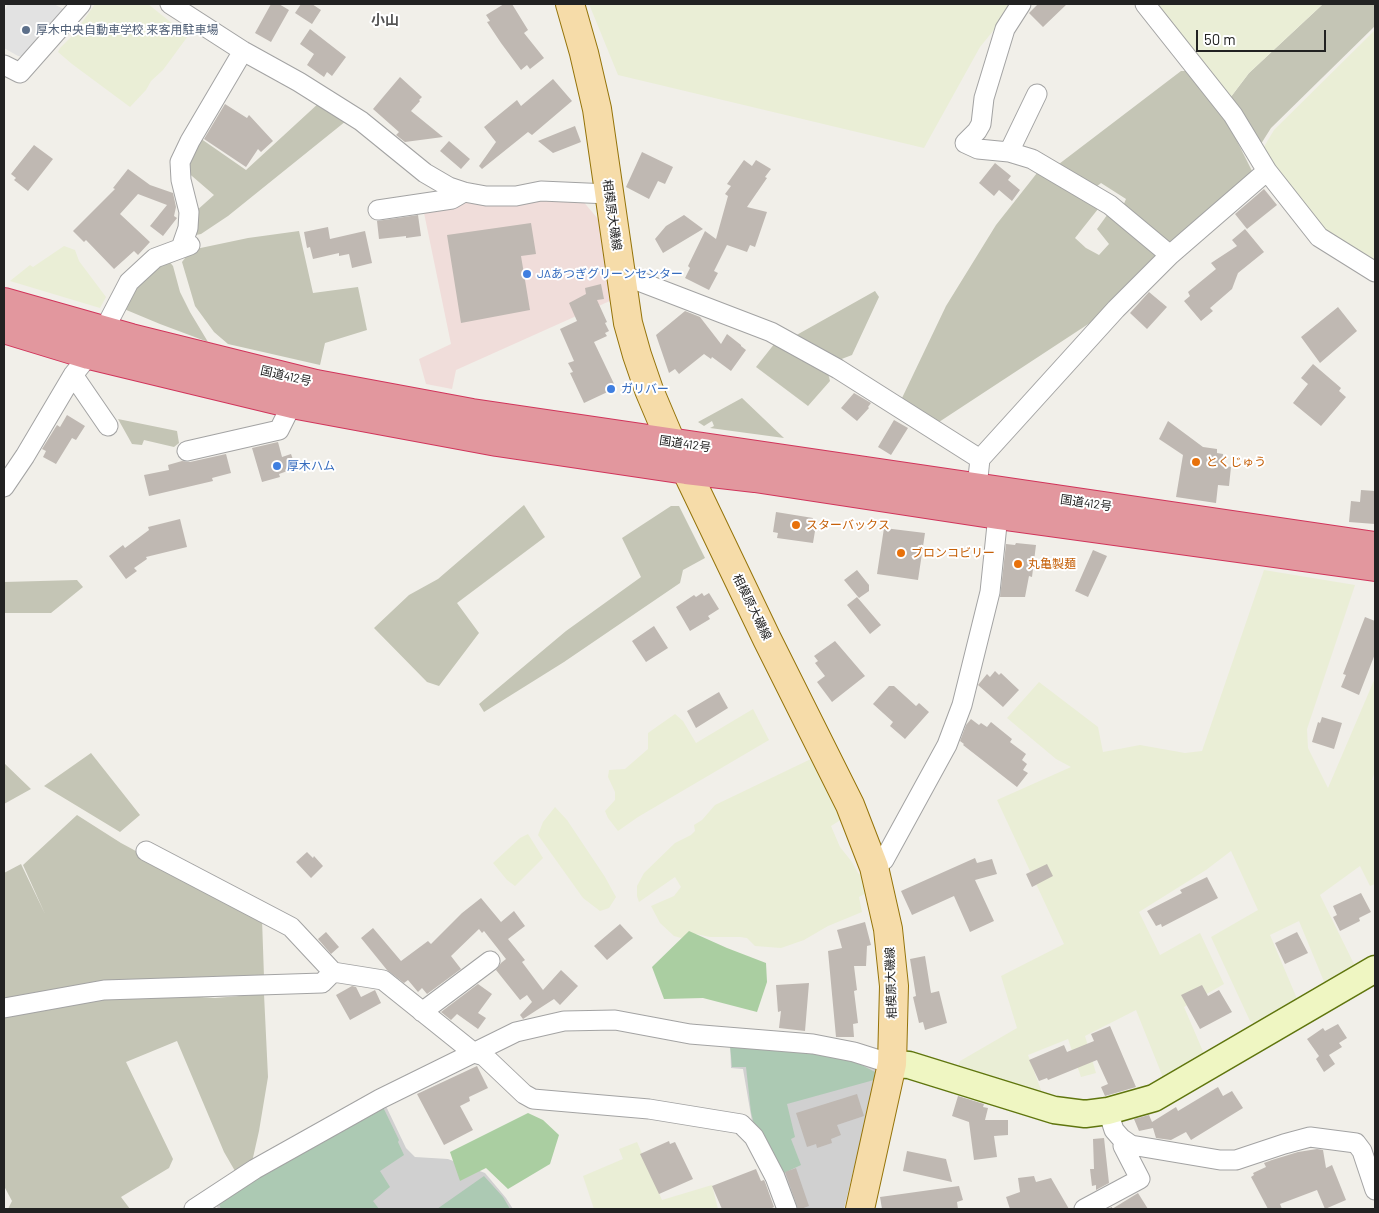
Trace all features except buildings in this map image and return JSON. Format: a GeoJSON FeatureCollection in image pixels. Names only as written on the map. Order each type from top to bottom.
{"type":"FeatureCollection","features":[{"type":"Feature","properties":{"kind":"highway","name":"国道412号"},"geometry":{"type":"LineString","coordinates":[[4,302],[104,330],[316,384],[472,413],[1375,546]]}},
{"type":"Feature","properties":{"kind":"highway","name":"国道412号"},"geometry":{"type":"LineString","coordinates":[[4,329],[81,365],[497,442],[998,515],[1375,567]]}},
{"type":"Feature","properties":{"kind":"main road","name":"相模原大磯線"},"geometry":{"type":"LineString","coordinates":[[570,4],[597,109],[628,323],[649,390],[671,442],[850,805],[874,867],[888,929],[894,986],[892,1064],[860,1209]]}},
{"type":"Feature","properties":{"kind":"street"},"geometry":{"type":"LineString","coordinates":[[170,4],[243,51],[299,82],[360,121],[425,173],[449,187],[486,196],[516,196],[541,191],[609,194]]}},
{"type":"Feature","properties":{"kind":"street"},"geometry":{"type":"LineString","coordinates":[[1022,4],[1006,29],[984,98],[981,124],[965,143],[978,149],[1009,152],[1032,159],[1110,205],[1170,255]]}},
{"type":"Feature","properties":{"kind":"street"},"geometry":{"type":"LineString","coordinates":[[1145,4],[1233,115],[1267,171],[1319,237],[1375,272]]}},
{"type":"Feature","properties":{"kind":"street"},"geometry":{"type":"LineString","coordinates":[[4,65],[20,74],[78,5]]}},
{"type":"Feature","properties":{"kind":"street"},"geometry":{"type":"LineString","coordinates":[[4,487],[104,330],[129,282],[156,258],[185,246],[189,212],[181,180],[180,162],[190,141],[243,51]]}},
{"type":"Feature","properties":{"kind":"street"},"geometry":{"type":"LineString","coordinates":[[1009,152],[1038,94]]}},
{"type":"Feature","properties":{"kind":"street"},"geometry":{"type":"LineString","coordinates":[[978,487],[980,458],[1116,309],[1170,255],[1267,171]]}},
{"type":"Feature","properties":{"kind":"street"},"geometry":{"type":"LineString","coordinates":[[378,210],[452,199],[464,192]]}},
{"type":"Feature","properties":{"kind":"street"},"geometry":{"type":"LineString","coordinates":[[620,274],[771,332],[838,369],[980,458]]}},
{"type":"Feature","properties":{"kind":"street"},"geometry":{"type":"LineString","coordinates":[[81,365],[108,426]]}},
{"type":"Feature","properties":{"kind":"street"},"geometry":{"type":"LineString","coordinates":[[188,451],[279,430],[292,404]]}},
{"type":"Feature","properties":{"kind":"street"},"geometry":{"type":"LineString","coordinates":[[874,867],[884,860],[948,745],[962,705],[990,592],[998,515]]}},
{"type":"Feature","properties":{"kind":"street"},"geometry":{"type":"LineString","coordinates":[[146,851],[291,927],[333,972],[383,980],[474,1053],[484,1056],[524,1094],[533,1099],[649,1109],[741,1124],[754,1136],[776,1177],[787,1209]]}},
{"type":"Feature","properties":{"kind":"street"},"geometry":{"type":"LineString","coordinates":[[422,1012],[490,960]]}},
{"type":"Feature","properties":{"kind":"street"},"geometry":{"type":"LineString","coordinates":[[194,1209],[255,1169],[380,1099],[516,1032],[564,1021],[615,1020],[690,1034],[813,1044],[854,1052],[892,1064],[909,1065],[1054,1110],[1085,1114],[1108,1111],[1154,1098],[1375,969]]}},
{"type":"Feature","properties":{"kind":"street"},"geometry":{"type":"LineString","coordinates":[[4,1008],[104,990],[322,983],[333,972]]}},
{"type":"Feature","properties":{"kind":"street"},"geometry":{"type":"LineString","coordinates":[[1108,1111],[1114,1130],[1130,1145],[1220,1160],[1236,1160],[1310,1137],[1356,1143],[1362,1151],[1375,1190]]}},
{"type":"Feature","properties":{"kind":"street"},"geometry":{"type":"LineString","coordinates":[[1084,1209],[1140,1179],[1123,1146],[1124,1141]]}},
{"type":"Feature","properties":{"kind":"shaded area","name":"厚木中央自動車学校 来客用駐車場"},"geometry":{"type":"Polygon","coordinates":[[[8,4],[54,4],[65,10],[27,57],[18,56],[4,48],[4,12],[8,4]]]}},
{"type":"Feature","properties":{"kind":"shaded area"},"geometry":{"type":"Polygon","coordinates":[[[95,4],[148,4],[188,36],[163,70],[151,81],[146,90],[130,107],[58,52],[74,34],[95,4]]]}},
{"type":"Feature","properties":{"kind":"shaded area"},"geometry":{"type":"Polygon","coordinates":[[[589,4],[1015,4],[980,47],[924,148],[618,75],[589,4]]]}},
{"type":"Feature","properties":{"kind":"shaded area"},"geometry":{"type":"Polygon","coordinates":[[[1150,4],[1323,4],[1249,73],[1227,102],[1150,4]]]}},
{"type":"Feature","properties":{"kind":"shaded area"},"geometry":{"type":"Polygon","coordinates":[[[1323,4],[1375,4],[1375,26],[1271,128],[1259,147],[1227,102],[1249,73],[1323,4]]]}},
{"type":"Feature","properties":{"kind":"shaded area"},"geometry":{"type":"Polygon","coordinates":[[[1375,30],[1375,263],[1329,237],[1262,150],[1274,130],[1375,30]]]}},
{"type":"Feature","properties":{"kind":"shaded area"},"geometry":{"type":"Polygon","coordinates":[[[1181,71],[1188,71],[1226,119],[1252,171],[1173,242],[1164,241],[1123,206],[1126,199],[1101,183],[1096,187],[1059,164],[1181,71]]]}},
{"type":"Feature","properties":{"kind":"shaded area"},"geometry":{"type":"Polygon","coordinates":[[[320,102],[346,121],[228,216],[201,234],[191,236],[195,212],[214,195],[185,170],[197,136],[246,170],[320,102]]]}},
{"type":"Feature","properties":{"kind":"shaded area"},"geometry":{"type":"Polygon","coordinates":[[[1037,173],[1098,209],[1075,238],[1086,248],[1099,255],[1109,244],[1097,229],[1110,211],[1157,251],[1157,257],[1102,315],[939,422],[902,398],[946,306],[996,225],[1037,173]]]}},
{"type":"Feature","properties":{"kind":"shaded area"},"geometry":{"type":"Polygon","coordinates":[[[567,197],[582,200],[598,219],[612,300],[456,370],[452,389],[426,384],[419,359],[451,344],[423,208],[472,201],[567,197]]]}},
{"type":"Feature","properties":{"kind":"shaded area"},"geometry":{"type":"Polygon","coordinates":[[[299,231],[313,293],[358,287],[367,330],[325,343],[320,365],[228,344],[214,332],[195,306],[182,262],[191,250],[248,238],[299,231]]]}},
{"type":"Feature","properties":{"kind":"shaded area"},"geometry":{"type":"Polygon","coordinates":[[[64,246],[75,250],[79,261],[106,297],[100,308],[10,281],[30,265],[33,267],[64,246]]]}},
{"type":"Feature","properties":{"kind":"shaded area"},"geometry":{"type":"Polygon","coordinates":[[[167,259],[173,266],[180,292],[208,342],[124,309],[137,287],[167,259]]]}},
{"type":"Feature","properties":{"kind":"shaded area"},"geometry":{"type":"Polygon","coordinates":[[[875,291],[879,297],[852,355],[839,360],[793,337],[875,291]]]}},
{"type":"Feature","properties":{"kind":"shaded area"},"geometry":{"type":"Polygon","coordinates":[[[775,343],[828,373],[830,381],[808,406],[756,367],[775,343]]]}},
{"type":"Feature","properties":{"kind":"shaded area"},"geometry":{"type":"Polygon","coordinates":[[[742,398],[784,438],[710,428],[714,426],[712,421],[704,426],[698,422],[742,398]]]}},
{"type":"Feature","properties":{"kind":"shaded area"},"geometry":{"type":"Polygon","coordinates":[[[118,419],[177,431],[179,443],[174,447],[144,440],[142,445],[132,444],[118,419]]]}},
{"type":"Feature","properties":{"kind":"shaded area"},"geometry":{"type":"Polygon","coordinates":[[[524,505],[545,537],[457,603],[479,633],[439,686],[427,682],[374,628],[409,595],[438,579],[524,505]]]}},
{"type":"Feature","properties":{"kind":"shaded area"},"geometry":{"type":"Polygon","coordinates":[[[671,506],[679,506],[705,558],[683,570],[680,583],[564,662],[484,712],[479,704],[566,631],[641,577],[622,538],[671,506]]]}},
{"type":"Feature","properties":{"kind":"shaded area"},"geometry":{"type":"Polygon","coordinates":[[[1264,570],[1355,585],[1307,729],[1308,748],[1328,788],[1375,678],[1375,771],[1372,780],[1375,780],[1375,884],[1370,886],[1360,866],[1320,895],[1356,968],[1325,984],[1299,921],[1270,935],[1298,1001],[1257,1025],[1250,1021],[1211,937],[1258,910],[1231,851],[1206,870],[1139,912],[1160,955],[1200,933],[1224,984],[1184,1007],[1205,1056],[1164,1080],[1136,1010],[1085,1036],[1096,1073],[1081,1077],[1068,1039],[1028,1055],[1044,1098],[956,1072],[960,1061],[1017,1028],[1001,976],[1064,944],[997,800],[1071,767],[1056,759],[1007,718],[1039,682],[1098,727],[1103,752],[1140,745],[1185,753],[1202,751],[1264,570]]]}},
{"type":"Feature","properties":{"kind":"shaded area"},"geometry":{"type":"Polygon","coordinates":[[[77,580],[83,587],[51,613],[4,613],[4,582],[77,580]]]}},
{"type":"Feature","properties":{"kind":"shaded area"},"geometry":{"type":"Polygon","coordinates":[[[753,709],[769,740],[638,817],[618,831],[605,811],[615,800],[615,792],[608,777],[609,770],[625,769],[648,749],[648,733],[675,714],[683,721],[696,743],[753,709]]]}},
{"type":"Feature","properties":{"kind":"shaded area"},"geometry":{"type":"Polygon","coordinates":[[[91,753],[140,815],[120,832],[44,786],[91,753]]]}},
{"type":"Feature","properties":{"kind":"shaded area"},"geometry":{"type":"Polygon","coordinates":[[[813,758],[842,819],[831,826],[840,847],[858,873],[869,881],[870,891],[859,897],[862,912],[828,926],[804,940],[781,948],[755,946],[747,938],[740,937],[710,937],[696,934],[681,938],[674,936],[660,923],[651,906],[674,896],[681,887],[675,877],[639,902],[637,886],[644,873],[675,843],[691,835],[695,831],[694,825],[702,820],[715,805],[813,758]]]}},
{"type":"Feature","properties":{"kind":"shaded area"},"geometry":{"type":"Polygon","coordinates":[[[4,763],[31,789],[4,804],[4,763]]]}},
{"type":"Feature","properties":{"kind":"shaded area"},"geometry":{"type":"Polygon","coordinates":[[[555,807],[567,820],[616,897],[609,908],[600,911],[583,898],[538,835],[543,822],[555,807]]]}},
{"type":"Feature","properties":{"kind":"shaded area"},"geometry":{"type":"Polygon","coordinates":[[[77,815],[121,843],[262,919],[264,977],[4,1001],[4,873],[21,864],[45,914],[23,865],[77,815]]]}},
{"type":"Feature","properties":{"kind":"shaded area"},"geometry":{"type":"Polygon","coordinates":[[[528,834],[543,858],[515,886],[507,880],[493,863],[520,838],[528,834]]]}},
{"type":"Feature","properties":{"kind":"shaded area"},"geometry":{"type":"Polygon","coordinates":[[[155,994],[215,998],[264,994],[268,1077],[252,1162],[235,1171],[224,1152],[177,1041],[126,1062],[173,1159],[169,1168],[121,1197],[130,1209],[8,1209],[12,1201],[4,1186],[4,1012],[90,998],[155,994]]]}},
{"type":"Feature","properties":{"kind":"shaded area"},"geometry":{"type":"Polygon","coordinates":[[[730,1042],[808,1049],[878,1069],[844,1209],[791,1209],[754,1133],[743,1069],[731,1068],[730,1042]]]}},
{"type":"Feature","properties":{"kind":"shaded area"},"geometry":{"type":"Polygon","coordinates":[[[384,1102],[406,1148],[415,1157],[448,1159],[485,1173],[513,1209],[218,1209],[215,1202],[384,1102]]]}},
{"type":"Feature","properties":{"kind":"shaded area"},"geometry":{"type":"Polygon","coordinates":[[[637,1142],[662,1200],[712,1185],[718,1209],[594,1209],[583,1176],[623,1159],[619,1149],[637,1142]]]}},
{"type":"Feature","properties":{"kind":"green space"},"geometry":{"type":"Polygon","coordinates":[[[689,931],[766,963],[767,982],[757,1012],[703,998],[664,999],[652,967],[689,931]]]}},
{"type":"Feature","properties":{"kind":"green space"},"geometry":{"type":"Polygon","coordinates":[[[730,1045],[795,1050],[856,1062],[875,1072],[874,1080],[787,1104],[795,1137],[791,1139],[801,1165],[782,1174],[756,1133],[751,1112],[746,1067],[732,1067],[730,1045]]]}},
{"type":"Feature","properties":{"kind":"green space"},"geometry":{"type":"Polygon","coordinates":[[[382,1105],[404,1155],[380,1171],[390,1187],[373,1201],[379,1209],[221,1209],[218,1202],[267,1170],[382,1105]]]}},
{"type":"Feature","properties":{"kind":"green space"},"geometry":{"type":"Polygon","coordinates":[[[528,1113],[543,1120],[559,1135],[550,1164],[508,1189],[486,1168],[460,1181],[450,1152],[528,1113]]]}},
{"type":"Feature","properties":{"kind":"green space"},"geometry":{"type":"Polygon","coordinates":[[[484,1176],[503,1197],[510,1209],[437,1209],[484,1176]]]}},
{"type":"Feature","properties":{"kind":"place","name":"厚木中央自動車学校 来客用駐車場"},"geometry":{"type":"Point","coordinates":[26,30]}},
{"type":"Feature","properties":{"kind":"place","name":"JAあつぎグリーンセンター"},"geometry":{"type":"Point","coordinates":[527,274]}},
{"type":"Feature","properties":{"kind":"place","name":"ガリバー"},"geometry":{"type":"Point","coordinates":[611,389]}},
{"type":"Feature","properties":{"kind":"place","name":"とくじゅう"},"geometry":{"type":"Point","coordinates":[1196,462]}},
{"type":"Feature","properties":{"kind":"place","name":"厚木ハム"},"geometry":{"type":"Point","coordinates":[277,466]}},
{"type":"Feature","properties":{"kind":"place","name":"スターバックス"},"geometry":{"type":"Point","coordinates":[796,525]}},
{"type":"Feature","properties":{"kind":"place","name":"ブロンコビリー"},"geometry":{"type":"Point","coordinates":[901,553]}},
{"type":"Feature","properties":{"kind":"place","name":"丸亀製麺"},"geometry":{"type":"Point","coordinates":[1018,564]}},
{"type":"Feature","properties":{"kind":"district","name":"小山"},"geometry":{"type":"Point","coordinates":[385,20]}}]}
